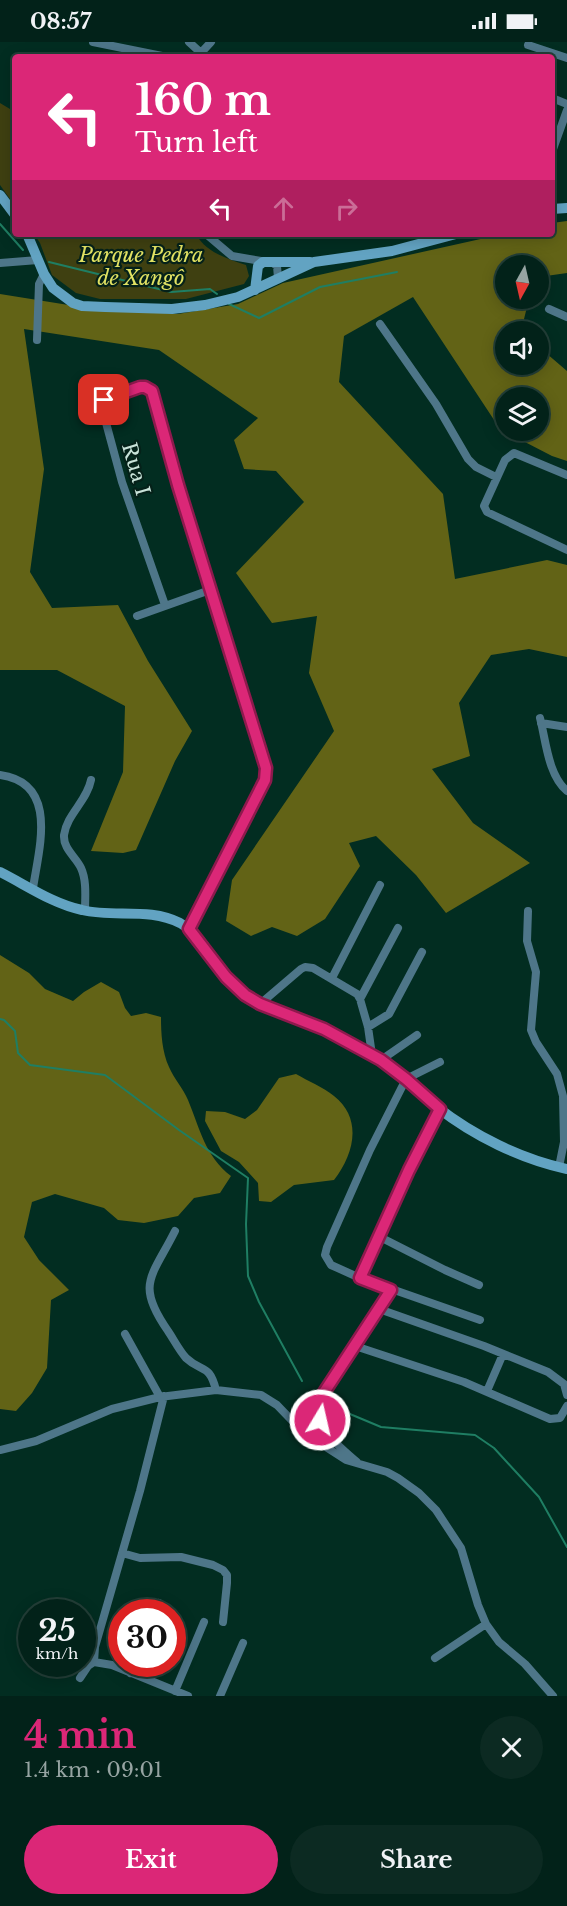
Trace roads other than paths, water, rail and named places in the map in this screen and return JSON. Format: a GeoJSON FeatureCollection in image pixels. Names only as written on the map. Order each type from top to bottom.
{"type":"FeatureCollection","features":[{"type":"Feature","properties":{"kind":"main road"},"geometry":{"type":"LineString","coordinates":[[0,195],[12,211]]}},
{"type":"Feature","properties":{"kind":"main road"},"geometry":{"type":"LineString","coordinates":[[28,237],[44,274],[53,288],[73,303],[82,306],[190,307],[229,300],[314,262]]}},
{"type":"Feature","properties":{"kind":"main road"},"geometry":{"type":"LineString","coordinates":[[255,290],[257,270],[260,264],[268,261],[314,262],[392,251],[445,237]]}},
{"type":"Feature","properties":{"kind":"main road"},"geometry":{"type":"LineString","coordinates":[[0,872],[68,906],[86,911],[155,915],[189,929],[238,989],[260,1004],[307,1021],[376,1058],[406,1079],[440,1109],[477,1133],[516,1154],[563,1168]]}},
{"type":"Feature","properties":{"kind":"street"},"geometry":{"type":"LineString","coordinates":[[93,42],[152,54]]}},
{"type":"Feature","properties":{"kind":"street"},"geometry":{"type":"LineString","coordinates":[[200,54],[211,42]]}},
{"type":"Feature","properties":{"kind":"street"},"geometry":{"type":"LineString","coordinates":[[528,45],[567,58]]}},
{"type":"Feature","properties":{"kind":"street"},"geometry":{"type":"LineString","coordinates":[[555,143],[567,110]]}},
{"type":"Feature","properties":{"kind":"street"},"geometry":{"type":"LineString","coordinates":[[209,237],[226,252],[242,259],[250,262],[261,276],[274,280],[277,266],[268,261],[242,259]]}},
{"type":"Feature","properties":{"kind":"street"},"geometry":{"type":"LineString","coordinates":[[0,263],[38,260]]}},
{"type":"Feature","properties":{"kind":"street"},"geometry":{"type":"LineString","coordinates":[[37,340],[39,284],[44,274]]}},
{"type":"Feature","properties":{"kind":"street"},"geometry":{"type":"LineString","coordinates":[[549,309],[567,317]]}},
{"type":"Feature","properties":{"kind":"street"},"geometry":{"type":"LineString","coordinates":[[380,324],[436,404],[468,459],[476,467],[496,477]]}},
{"type":"Feature","properties":{"kind":"street","name":"Rua I"},"geometry":{"type":"LineString","coordinates":[[165,605],[122,482],[102,408],[107,398],[140,387],[152,391],[210,590],[266,768],[266,776],[189,929]]}},
{"type":"Feature","properties":{"kind":"street"},"geometry":{"type":"LineString","coordinates":[[567,476],[514,453],[508,457],[496,477],[484,509],[567,550]]}},
{"type":"Feature","properties":{"kind":"street"},"geometry":{"type":"LineString","coordinates":[[137,616],[210,590]]}},
{"type":"Feature","properties":{"kind":"street"},"geometry":{"type":"LineString","coordinates":[[567,727],[540,720],[554,773],[567,791]]}},
{"type":"Feature","properties":{"kind":"street"},"geometry":{"type":"LineString","coordinates":[[0,775],[12,777],[24,784],[33,792],[38,803],[41,828],[33,888]]}},
{"type":"Feature","properties":{"kind":"street"},"geometry":{"type":"LineString","coordinates":[[86,911],[82,869],[64,843],[64,833],[70,817],[86,795],[91,780]]}},
{"type":"Feature","properties":{"kind":"street"},"geometry":{"type":"LineString","coordinates":[[332,978],[381,885]]}},
{"type":"Feature","properties":{"kind":"street"},"geometry":{"type":"LineString","coordinates":[[528,911],[527,941],[536,972],[531,1030],[536,1042],[557,1074],[565,1096],[563,1168]]}},
{"type":"Feature","properties":{"kind":"street"},"geometry":{"type":"LineString","coordinates":[[360,999],[398,928]]}},
{"type":"Feature","properties":{"kind":"street"},"geometry":{"type":"LineString","coordinates":[[368,1027],[388,1014],[422,952]]}},
{"type":"Feature","properties":{"kind":"street"},"geometry":{"type":"LineString","coordinates":[[260,1004],[301,969],[313,968],[352,989],[360,999],[376,1058],[417,1035]]}},
{"type":"Feature","properties":{"kind":"street"},"geometry":{"type":"LineString","coordinates":[[440,1062],[406,1079],[370,1150],[327,1247],[326,1255],[331,1265],[360,1278],[480,1320]]}},
{"type":"Feature","properties":{"kind":"street"},"geometry":{"type":"LineString","coordinates":[[360,1278],[440,1109]]}},
{"type":"Feature","properties":{"kind":"street"},"geometry":{"type":"LineString","coordinates":[[175,1231],[149,1283],[150,1298],[157,1316],[184,1356],[210,1372],[216,1390]]}},
{"type":"Feature","properties":{"kind":"street"},"geometry":{"type":"LineString","coordinates":[[378,1236],[479,1285]]}},
{"type":"Feature","properties":{"kind":"street"},"geometry":{"type":"LineString","coordinates":[[362,1466],[331,1439],[320,1420],[318,1408],[323,1394],[391,1290]]}},
{"type":"Feature","properties":{"kind":"street"},"geometry":{"type":"LineString","coordinates":[[379,1309],[503,1354],[558,1378],[564,1384],[567,1395]]}},
{"type":"Feature","properties":{"kind":"street"},"geometry":{"type":"LineString","coordinates":[[96,1644],[140,1491],[162,1396],[125,1335]]}},
{"type":"Feature","properties":{"kind":"street"},"geometry":{"type":"LineString","coordinates":[[355,1346],[487,1391],[550,1419],[560,1418],[567,1406]]}},
{"type":"Feature","properties":{"kind":"street"},"geometry":{"type":"LineString","coordinates":[[487,1391],[503,1354]]}},
{"type":"Feature","properties":{"kind":"street"},"geometry":{"type":"LineString","coordinates":[[0,1450],[36,1441],[112,1409],[162,1396],[216,1390],[254,1393],[269,1399],[304,1433],[346,1460],[387,1472],[419,1492],[443,1518],[461,1548],[486,1624],[499,1642],[525,1664],[553,1696]]}},
{"type":"Feature","properties":{"kind":"street"},"geometry":{"type":"LineString","coordinates":[[122,1553],[140,1558],[182,1557],[223,1570],[227,1575],[228,1583],[223,1622]]}},
{"type":"Feature","properties":{"kind":"street"},"geometry":{"type":"LineString","coordinates":[[176,1691],[204,1622]]}},
{"type":"Feature","properties":{"kind":"street"},"geometry":{"type":"LineString","coordinates":[[435,1658],[486,1624]]}},
{"type":"Feature","properties":{"kind":"street"},"geometry":{"type":"LineString","coordinates":[[220,1696],[243,1643]]}},
{"type":"Feature","properties":{"kind":"street"},"geometry":{"type":"LineString","coordinates":[[140,1677],[188,1696]]}},
{"type":"Feature","properties":{"kind":"waterway"},"geometry":{"type":"LineString","coordinates":[[0,224],[23,250]]}},
{"type":"Feature","properties":{"kind":"waterway"},"geometry":{"type":"LineString","coordinates":[[49,262],[171,292],[210,289],[217,294]]}},
{"type":"Feature","properties":{"kind":"waterway"},"geometry":{"type":"LineString","coordinates":[[229,304],[259,318],[320,287],[397,272]]}},
{"type":"Feature","properties":{"kind":"waterway"},"geometry":{"type":"LineString","coordinates":[[0,1019],[15,1031],[18,1053],[30,1065],[105,1075],[248,1178],[246,1224],[248,1276],[259,1302],[302,1381]]}},
{"type":"Feature","properties":{"kind":"waterway"},"geometry":{"type":"LineString","coordinates":[[338,1409],[381,1427],[475,1435],[494,1448],[539,1497],[567,1547]]}},
{"type":"Feature","properties":{"kind":"park label","name":"Parque Pedra de Xangô"},"geometry":{"type":"Point","coordinates":[141,266]}}]}
